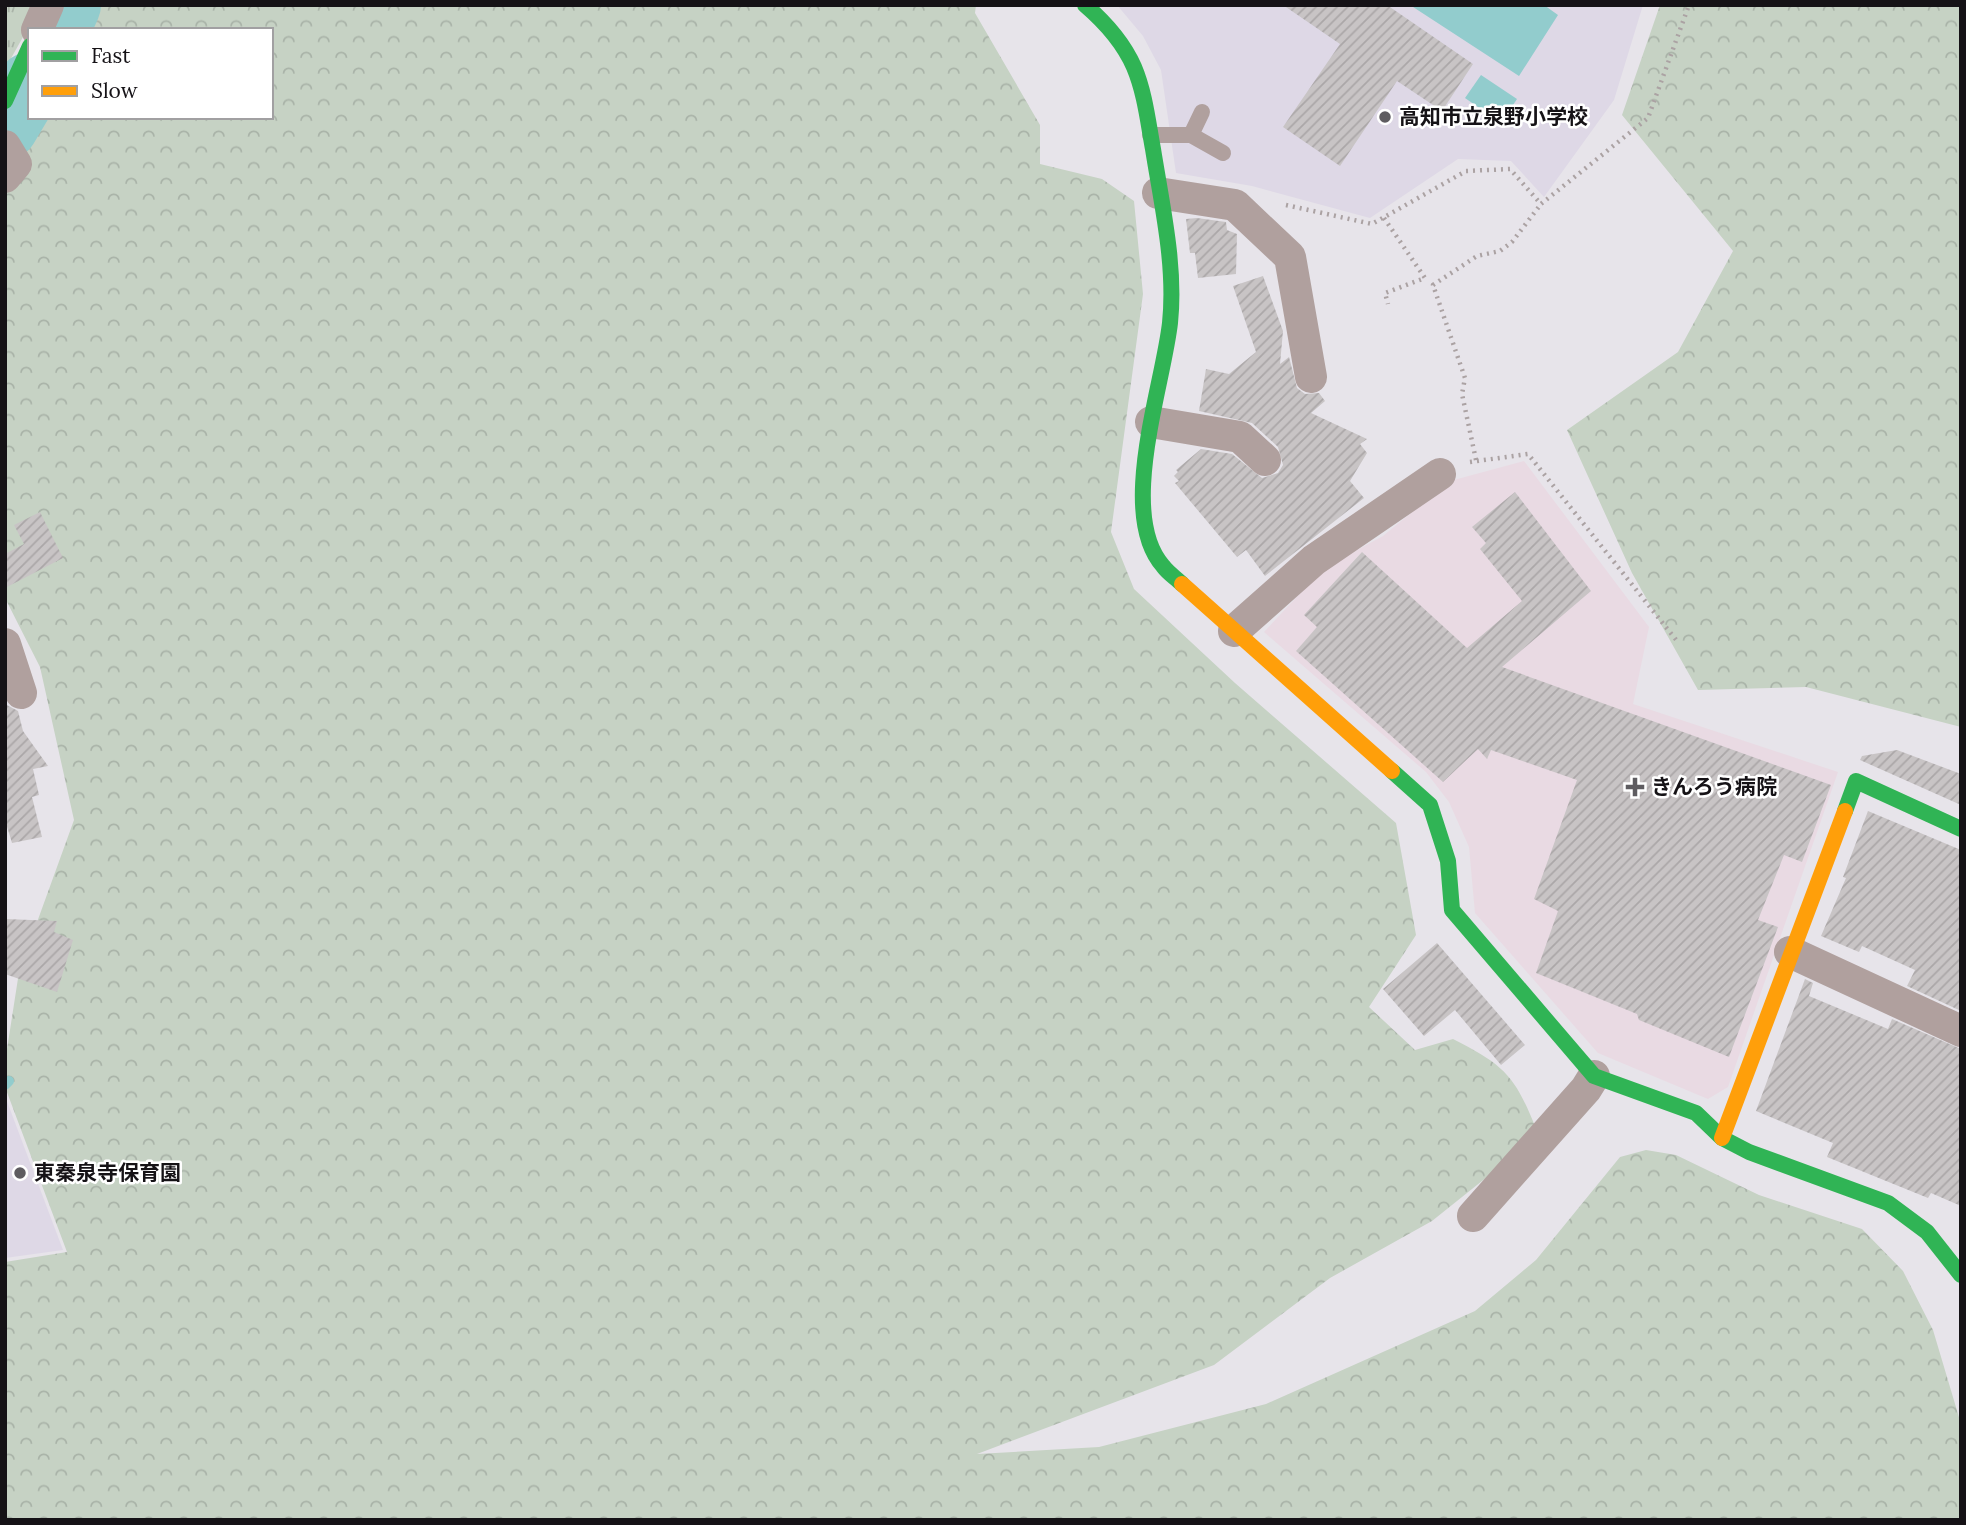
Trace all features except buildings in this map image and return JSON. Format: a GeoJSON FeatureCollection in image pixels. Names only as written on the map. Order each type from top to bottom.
{"type":"FeatureCollection","features":[{"type":"Feature","properties":{"kind":"street"},"geometry":{"type":"LineString","coordinates":[[38,28],[48,5]]}},
{"type":"Feature","properties":{"kind":"street"},"geometry":{"type":"LineString","coordinates":[[1085,5],[1124,45],[1136,65],[1158,193],[1171,289],[1168,330],[1151,422],[1143,499],[1150,547],[1161,565],[1430,805],[1448,861],[1452,910],[1594,1076],[1696,1113],[1722,1138],[1749,1152],[1888,1203],[1927,1232],[1960,1272]]}},
{"type":"Feature","properties":{"kind":"street"},"geometry":{"type":"LineString","coordinates":[[5,101],[28,50]]}},
{"type":"Feature","properties":{"kind":"street"},"geometry":{"type":"LineString","coordinates":[[1158,193],[1235,205],[1290,257],[1311,377]]}},
{"type":"Feature","properties":{"kind":"street"},"geometry":{"type":"LineString","coordinates":[[1151,422],[1240,437],[1265,460]]}},
{"type":"Feature","properties":{"kind":"street"},"geometry":{"type":"LineString","coordinates":[[1234,631],[1314,560],[1440,474]]}},
{"type":"Feature","properties":{"kind":"street"},"geometry":{"type":"LineString","coordinates":[[5,644],[21,692]]}},
{"type":"Feature","properties":{"kind":"street"},"geometry":{"type":"LineString","coordinates":[[1722,1138],[1856,780],[1961,829]]}},
{"type":"Feature","properties":{"kind":"street"},"geometry":{"type":"LineString","coordinates":[[1790,952],[1961,1031]]}},
{"type":"Feature","properties":{"kind":"street"},"geometry":{"type":"LineString","coordinates":[[1473,1216],[1586,1089],[1594,1076]]}},
{"type":"Feature","properties":{"kind":"lane"},"geometry":{"type":"LineString","coordinates":[[1191,135],[1202,112]]}},
{"type":"Feature","properties":{"kind":"lane"},"geometry":{"type":"LineString","coordinates":[[1150,135],[1191,135],[1223,153]]}},
{"type":"Feature","properties":{"kind":"path"},"geometry":{"type":"LineString","coordinates":[[1476,460],[1462,394],[1465,377],[1433,285],[1477,256],[1500,251],[1512,242],[1541,204],[1648,118],[1689,5]]}},
{"type":"Feature","properties":{"kind":"path"},"geometry":{"type":"LineString","coordinates":[[1274,202],[1372,224],[1466,172],[1510,169],[1541,204]]}},
{"type":"Feature","properties":{"kind":"path"},"geometry":{"type":"LineString","coordinates":[[1384,218],[1425,278],[1385,293],[1388,304]]}},
{"type":"Feature","properties":{"kind":"path"},"geometry":{"type":"LineString","coordinates":[[1440,474],[1476,460],[1528,453],[1677,641]]}},
{"type":"Feature","properties":{"kind":"shaded area","name":"高知市立泉野小学校"},"geometry":{"type":"Polygon","coordinates":[[[1117,5],[1643,5],[1614,100],[1544,197],[1511,161],[1458,159],[1370,218],[1252,186],[1176,173],[1161,70],[1143,36],[1117,5]]]}},
{"type":"Feature","properties":{"kind":"shaded area","name":"きんろう病院"},"geometry":{"type":"Polygon","coordinates":[[[1524,461],[1649,627],[1633,704],[1838,772],[1728,1087],[1708,1099],[1598,1053],[1475,913],[1469,847],[1449,802],[1426,772],[1264,632],[1324,568],[1383,536],[1450,481],[1524,461]]]}},
{"type":"Feature","properties":{"kind":"shaded area","name":"東秦泉寺保育園"},"geometry":{"type":"Polygon","coordinates":[[[5,1096],[63,1250],[5,1258],[5,1096]]]}},
{"type":"Feature","properties":{"kind":"green space"},"geometry":{"type":"Polygon","coordinates":[[[5,5],[41,5],[28,28],[5,69],[5,5]]]}},
{"type":"Feature","properties":{"kind":"green space"},"geometry":{"type":"Polygon","coordinates":[[[80,5],[976,5],[975,13],[1040,125],[1040,164],[1102,179],[1134,201],[1143,294],[1111,532],[1134,589],[1235,683],[1396,823],[1416,935],[1369,1007],[1415,1050],[1453,1039],[1497,1065],[1515,1085],[1537,1131],[1487,1177],[1432,1221],[1330,1278],[1214,1365],[977,1454],[1099,1447],[1266,1404],[1475,1311],[1536,1260],[1620,1157],[1646,1150],[1676,1155],[1759,1195],[1862,1229],[1903,1271],[1933,1330],[1961,1424],[1961,1520],[5,1520],[5,1262],[67,1252],[5,1087],[5,1062],[19,972],[74,820],[40,667],[5,598],[5,167],[33,119],[273,119],[273,28],[71,28],[80,5]]]}},
{"type":"Feature","properties":{"kind":"green space"},"geometry":{"type":"Polygon","coordinates":[[[1660,5],[1961,5],[1961,727],[1806,687],[1698,690],[1632,573],[1567,430],[1678,352],[1733,251],[1622,115],[1660,5]]]}},
{"type":"Feature","properties":{"kind":"water"},"geometry":{"type":"Polygon","coordinates":[[[1410,5],[1544,5],[1558,15],[1519,76],[1410,5]]]}},
{"type":"Feature","properties":{"kind":"water"},"geometry":{"type":"Polygon","coordinates":[[[1481,75],[1517,99],[1501,123],[1465,98],[1481,75]]]}},
{"type":"Feature","properties":{"kind":"waterway"},"geometry":{"type":"LineString","coordinates":[[58,28],[68,5]]}},
{"type":"Feature","properties":{"kind":"waterway"},"geometry":{"type":"LineString","coordinates":[[5,127],[28,88]]}},
{"type":"Feature","properties":{"kind":"waterway"},"geometry":{"type":"LineString","coordinates":[[5,1085],[9,1081]]}},
{"type":"Feature","properties":{"kind":"traffic: fast"},"geometry":{"type":"LineString","coordinates":[[1085,5],[1125,49],[1134,67],[1146,108],[1170,258],[1171,301],[1166,349],[1147,449],[1143,483],[1144,515],[1150,543],[1163,566],[1182,584]]}},
{"type":"Feature","properties":{"kind":"traffic: fast"},"geometry":{"type":"LineString","coordinates":[[5,101],[28,50]]}},
{"type":"Feature","properties":{"kind":"traffic: fast"},"geometry":{"type":"LineString","coordinates":[[1392,771],[1430,805],[1448,861],[1452,910],[1594,1076],[1696,1113],[1722,1138],[1749,1152],[1888,1203],[1927,1232],[1961,1275]]}},
{"type":"Feature","properties":{"kind":"traffic: fast"},"geometry":{"type":"LineString","coordinates":[[1845,811],[1856,781],[1961,829]]}},
{"type":"Feature","properties":{"kind":"traffic: slow"},"geometry":{"type":"LineString","coordinates":[[1182,584],[1392,771]]}},
{"type":"Feature","properties":{"kind":"traffic: slow"},"geometry":{"type":"LineString","coordinates":[[1722,1138],[1845,811]]}},
{"type":"Feature","properties":{"kind":"place","name":"高知市立泉野小学校"},"geometry":{"type":"Point","coordinates":[1385,117]}},
{"type":"Feature","properties":{"kind":"place","name":"きんろう病院"},"geometry":{"type":"Point","coordinates":[1635,787]}},
{"type":"Feature","properties":{"kind":"place","name":"東秦泉寺保育園"},"geometry":{"type":"Point","coordinates":[20,1173]}}]}
